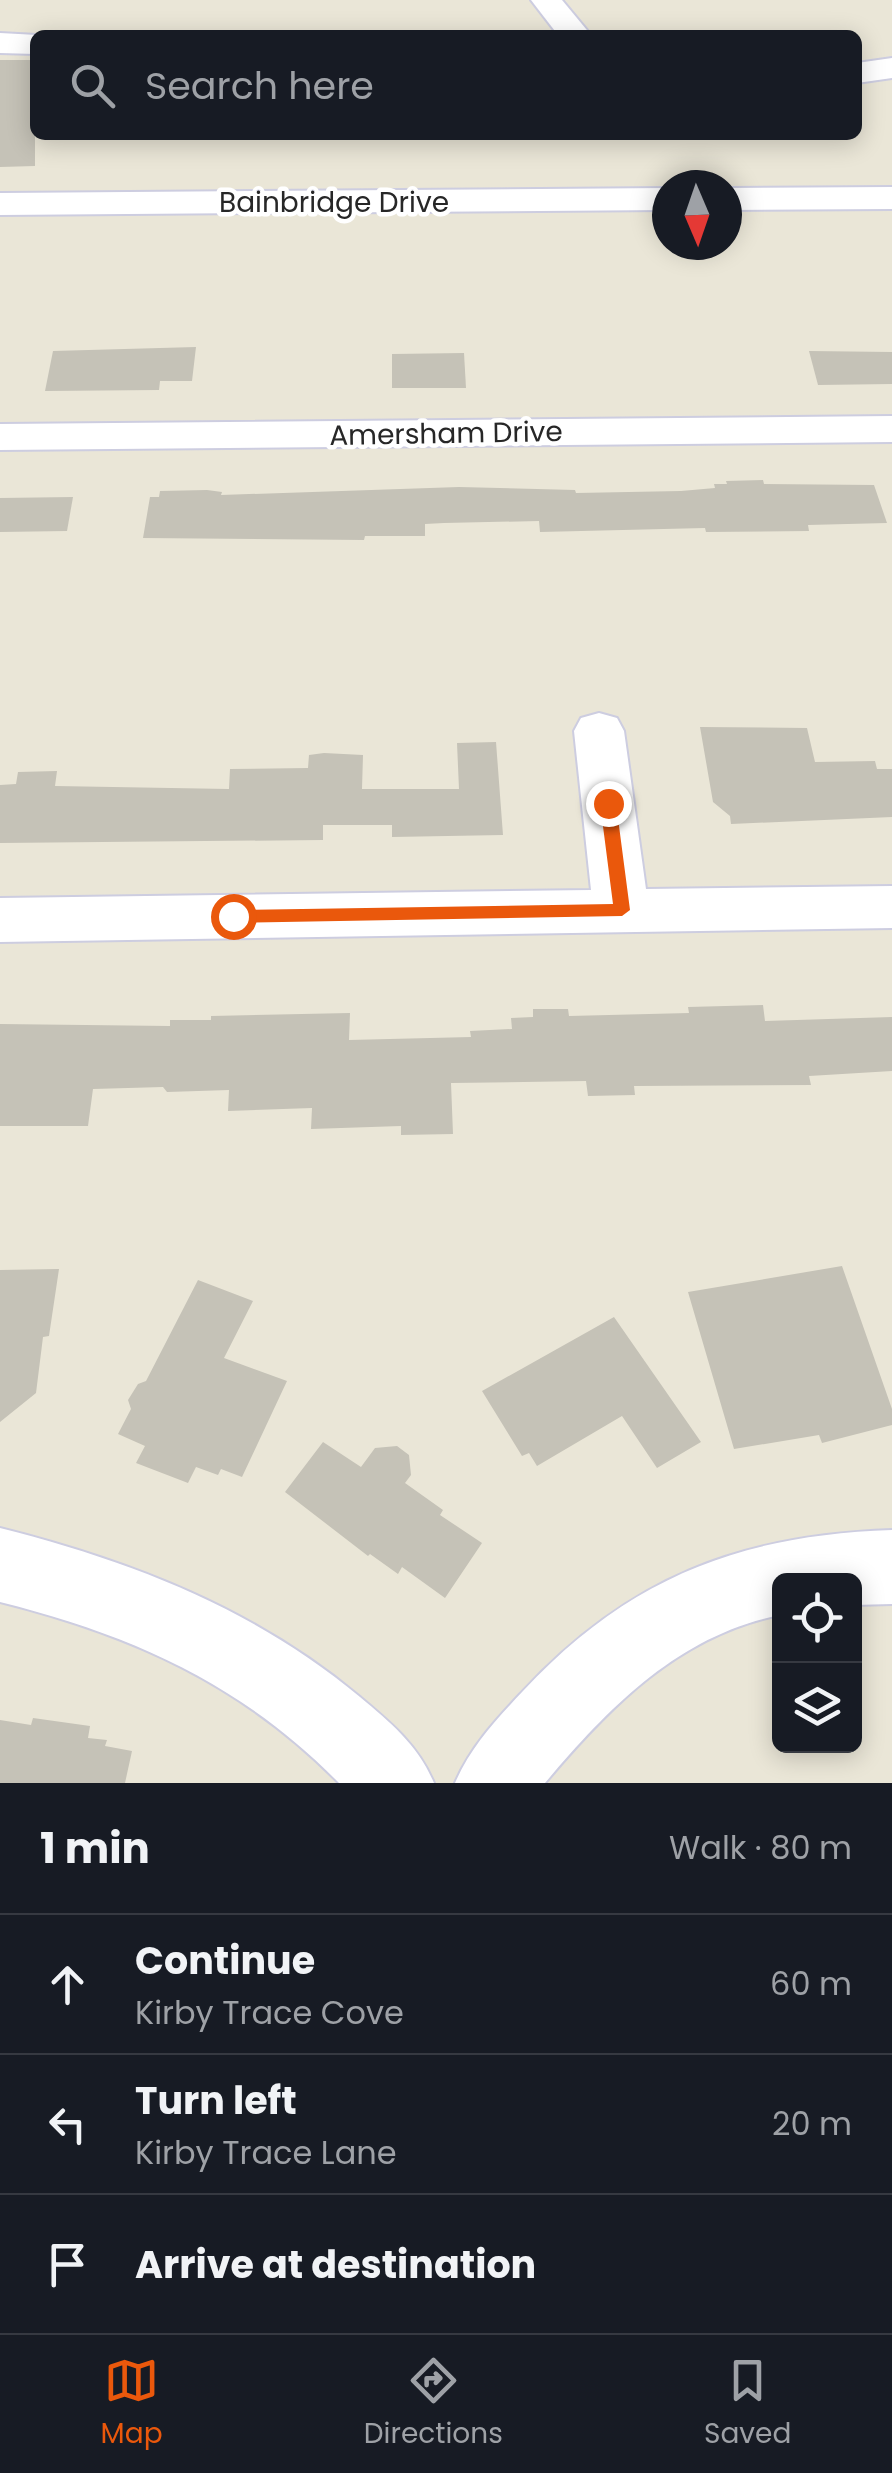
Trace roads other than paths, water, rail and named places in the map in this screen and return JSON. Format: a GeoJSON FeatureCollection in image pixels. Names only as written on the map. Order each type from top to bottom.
{"type":"FeatureCollection","features":[{"type":"Feature","properties":{"kind":"street"},"geometry":{"type":"LineString","coordinates":[[546,0],[571,30]]}},
{"type":"Feature","properties":{"kind":"street"},"geometry":{"type":"LineString","coordinates":[[0,43],[30,44]]}},
{"type":"Feature","properties":{"kind":"street"},"geometry":{"type":"LineString","coordinates":[[862,72],[892,68]]}},
{"type":"Feature","properties":{"kind":"street"},"geometry":{"type":"LineString","coordinates":[[742,199],[892,198]]}},
{"type":"Feature","properties":{"kind":"street","name":"Bainbridge Drive"},"geometry":{"type":"LineString","coordinates":[[0,204],[652,200]]}},
{"type":"Feature","properties":{"kind":"street","name":"Amersham Drive"},"geometry":{"type":"LineString","coordinates":[[0,437],[892,428]]}},
{"type":"Feature","properties":{"kind":"street"},"geometry":{"type":"LineString","coordinates":[[599,731],[622,910]]}},
{"type":"Feature","properties":{"kind":"street"},"geometry":{"type":"LineString","coordinates":[[0,920],[892,907]]}},
{"type":"Feature","properties":{"kind":"street"},"geometry":{"type":"LineString","coordinates":[[0,1565],[132,1600],[211,1637],[282,1683],[372,1759],[394,1783]]}},
{"type":"Feature","properties":{"kind":"street"},"geometry":{"type":"LineString","coordinates":[[496,1783],[572,1696],[613,1658],[691,1606],[772,1580],[850,1568],[892,1567]]}}]}
